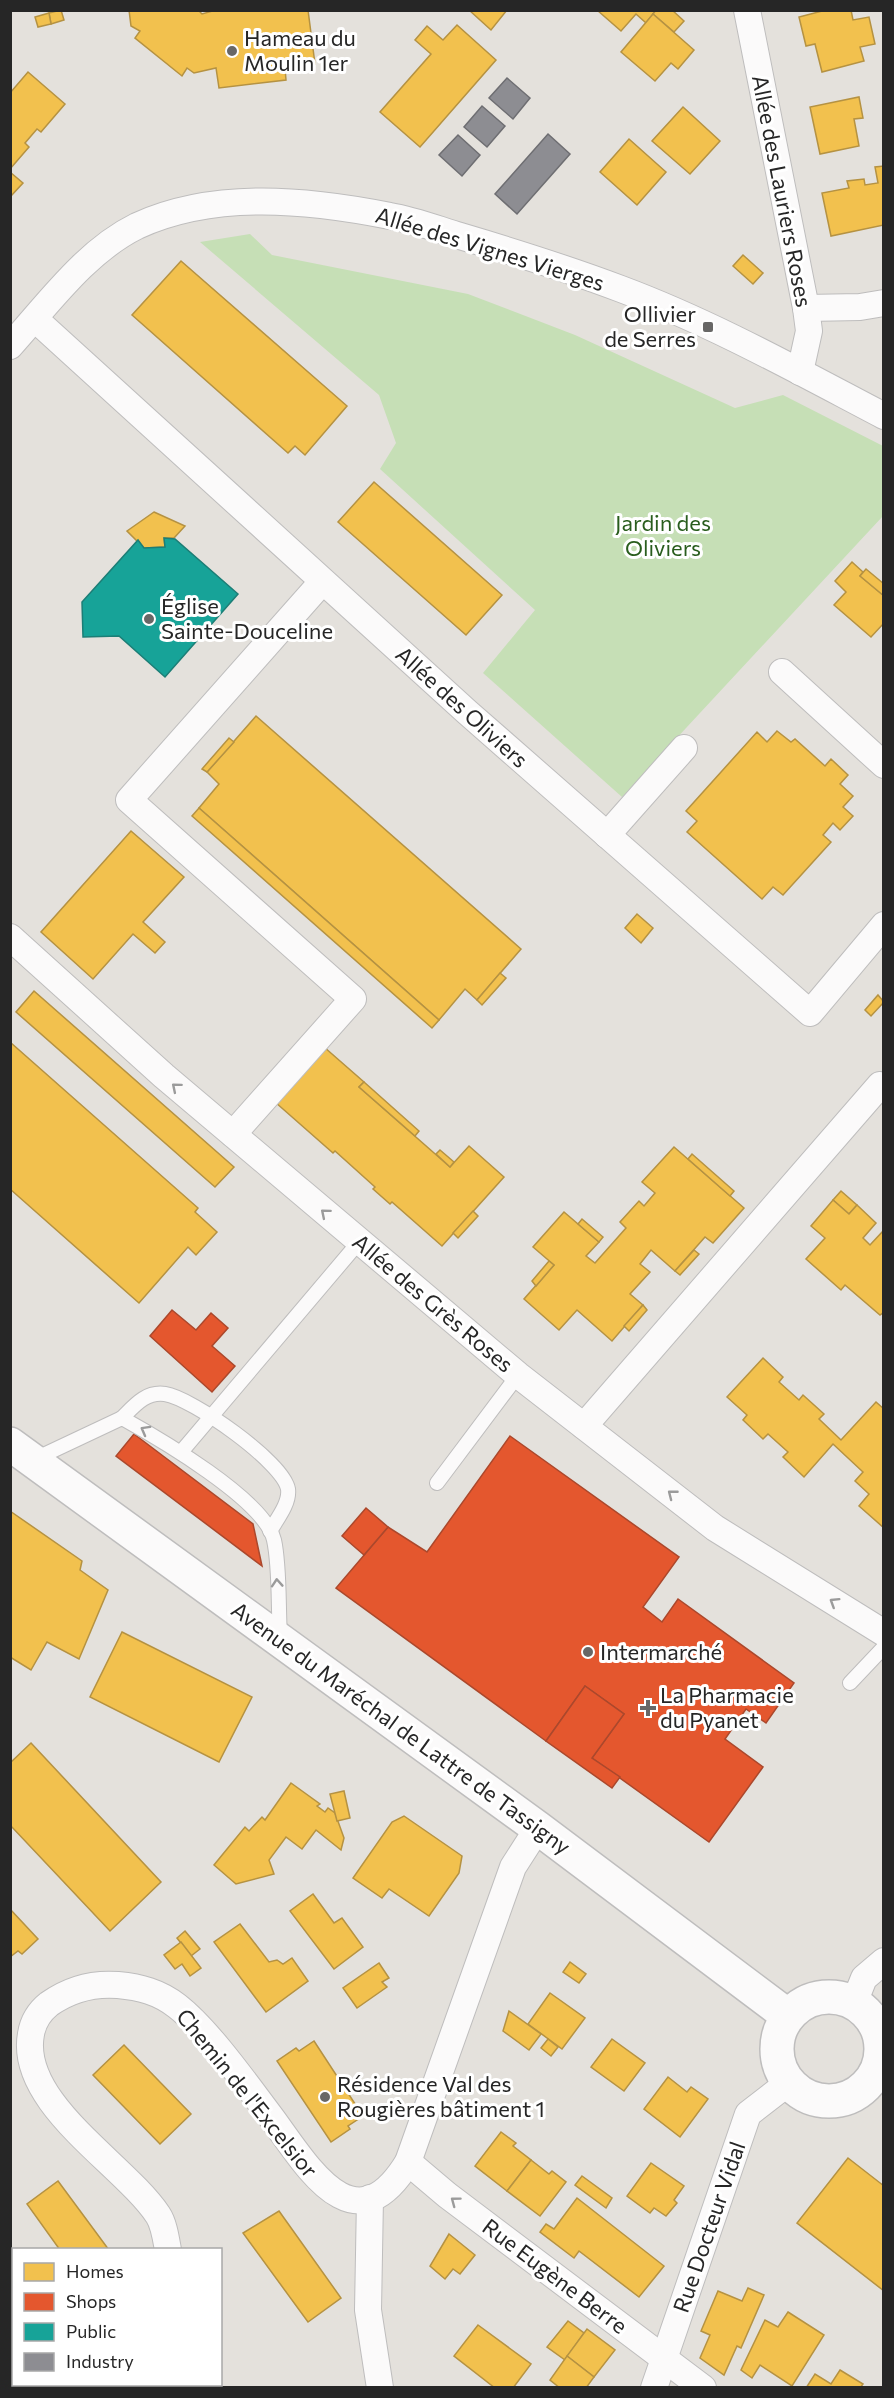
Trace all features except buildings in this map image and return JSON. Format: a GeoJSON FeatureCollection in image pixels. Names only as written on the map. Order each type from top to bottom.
{"type":"FeatureCollection","features":[{"type":"Feature","properties":{"kind":"main road","name":"Avenue du Maréchal de Lattre de Tassigny"},"geometry":{"type":"LineString","coordinates":[[22,1452],[538,1828],[788,2016]]}},
{"type":"Feature","properties":{"kind":"main road"},"geometry":{"type":"LineString","coordinates":[[837,1997],[854,2003],[868,2014],[877,2028],[881,2044],[876,2088],[834,2102],[818,2101],[802,2094],[788,2083],[780,2067],[776,2049],[779,2031],[788,2016],[802,2004],[819,1998],[837,1997]]}},
{"type":"Feature","properties":{"kind":"street","name":"Allée des Lauriers Roses"},"geometry":{"type":"LineString","coordinates":[[747,10],[806,308],[809,331],[800,372]]}},
{"type":"Feature","properties":{"kind":"street","name":"Allée des Vignes Vierges"},"geometry":{"type":"LineString","coordinates":[[10,345],[107,245],[137,227],[167,216],[251,200],[312,204],[392,216],[505,249],[612,286],[708,327],[884,416]]}},
{"type":"Feature","properties":{"kind":"street"},"geometry":{"type":"LineString","coordinates":[[806,308],[860,307],[884,303]]}},
{"type":"Feature","properties":{"kind":"street","name":"Allée des Oliviers"},"geometry":{"type":"LineString","coordinates":[[35,319],[322,582],[810,1013],[884,925]]}},
{"type":"Feature","properties":{"kind":"street"},"geometry":{"type":"LineString","coordinates":[[233,1134],[353,999],[129,800],[322,582]]}},
{"type":"Feature","properties":{"kind":"street"},"geometry":{"type":"LineString","coordinates":[[782,672],[884,765]]}},
{"type":"Feature","properties":{"kind":"street"},"geometry":{"type":"LineString","coordinates":[[607,835],[684,748]]}},
{"type":"Feature","properties":{"kind":"street","name":"Allée des Grès Roses"},"geometry":{"type":"LineString","coordinates":[[10,937],[164,1076],[518,1375],[715,1528],[884,1633]]}},
{"type":"Feature","properties":{"kind":"street"},"geometry":{"type":"LineString","coordinates":[[584,1426],[880,1085]]}},
{"type":"Feature","properties":{"kind":"street"},"geometry":{"type":"LineString","coordinates":[[380,2388],[368,2310],[370,2198],[393,2185],[408,2162],[513,1867],[538,1828]]}},
{"type":"Feature","properties":{"kind":"street"},"geometry":{"type":"LineString","coordinates":[[854,2003],[864,1978],[884,1961]]}},
{"type":"Feature","properties":{"kind":"street","name":"Chemin de l'Excelsior"},"geometry":{"type":"LineString","coordinates":[[167,2248],[158,2216],[49,2097],[33,2066],[30,2038],[39,2014],[60,1998],[85,1987],[114,1985],[146,1989],[177,2006],[198,2026],[263,2107],[318,2181],[348,2198],[370,2198]]}},
{"type":"Feature","properties":{"kind":"street","name":"Rue Docteur Vidal"},"geometry":{"type":"LineString","coordinates":[[654,2388],[748,2114],[788,2083]]}},
{"type":"Feature","properties":{"kind":"street","name":"Rue Eugène Berre"},"geometry":{"type":"LineString","coordinates":[[408,2162],[447,2195],[703,2388]]}},
{"type":"Feature","properties":{"kind":"lane"},"geometry":{"type":"LineString","coordinates":[[182,1451],[359,1242]]}},
{"type":"Feature","properties":{"kind":"lane"},"geometry":{"type":"LineString","coordinates":[[437,1483],[518,1375]]}},
{"type":"Feature","properties":{"kind":"lane"},"geometry":{"type":"LineString","coordinates":[[22,1452],[122,1418],[147,1397],[164,1394],[211,1417],[260,1452],[283,1478],[288,1489],[287,1498],[270,1531]]}},
{"type":"Feature","properties":{"kind":"lane"},"geometry":{"type":"LineString","coordinates":[[122,1418],[182,1451],[262,1516],[274,1539],[281,1641]]}},
{"type":"Feature","properties":{"kind":"lane"},"geometry":{"type":"LineString","coordinates":[[850,1683],[884,1647]]}},
{"type":"Feature","properties":{"kind":"green space","name":"Jardin des Oliviers"},"geometry":{"type":"Polygon","coordinates":[[[250,234],[272,255],[468,294],[575,335],[735,408],[783,395],[883,446],[883,516],[622,797],[483,673],[535,610],[380,469],[396,443],[379,395],[200,242],[250,234]]]}},
{"type":"Feature","properties":{"kind":"place","name":"Hameau du Moulin 1er"},"geometry":{"type":"Point","coordinates":[232,51]}},
{"type":"Feature","properties":{"kind":"place","name":"Ollivier de Serres"},"geometry":{"type":"Point","coordinates":[708,327]}},
{"type":"Feature","properties":{"kind":"place","name":"Église Sainte-Douceline"},"geometry":{"type":"Point","coordinates":[149,619]}},
{"type":"Feature","properties":{"kind":"place","name":"Intermarché"},"geometry":{"type":"Point","coordinates":[588,1652]}},
{"type":"Feature","properties":{"kind":"place","name":"La Pharmacie du Pyanet"},"geometry":{"type":"Point","coordinates":[648,1708]}},
{"type":"Feature","properties":{"kind":"place","name":"Résidence Val des Rougières bâtiment 1"},"geometry":{"type":"Point","coordinates":[325,2097]}}]}
